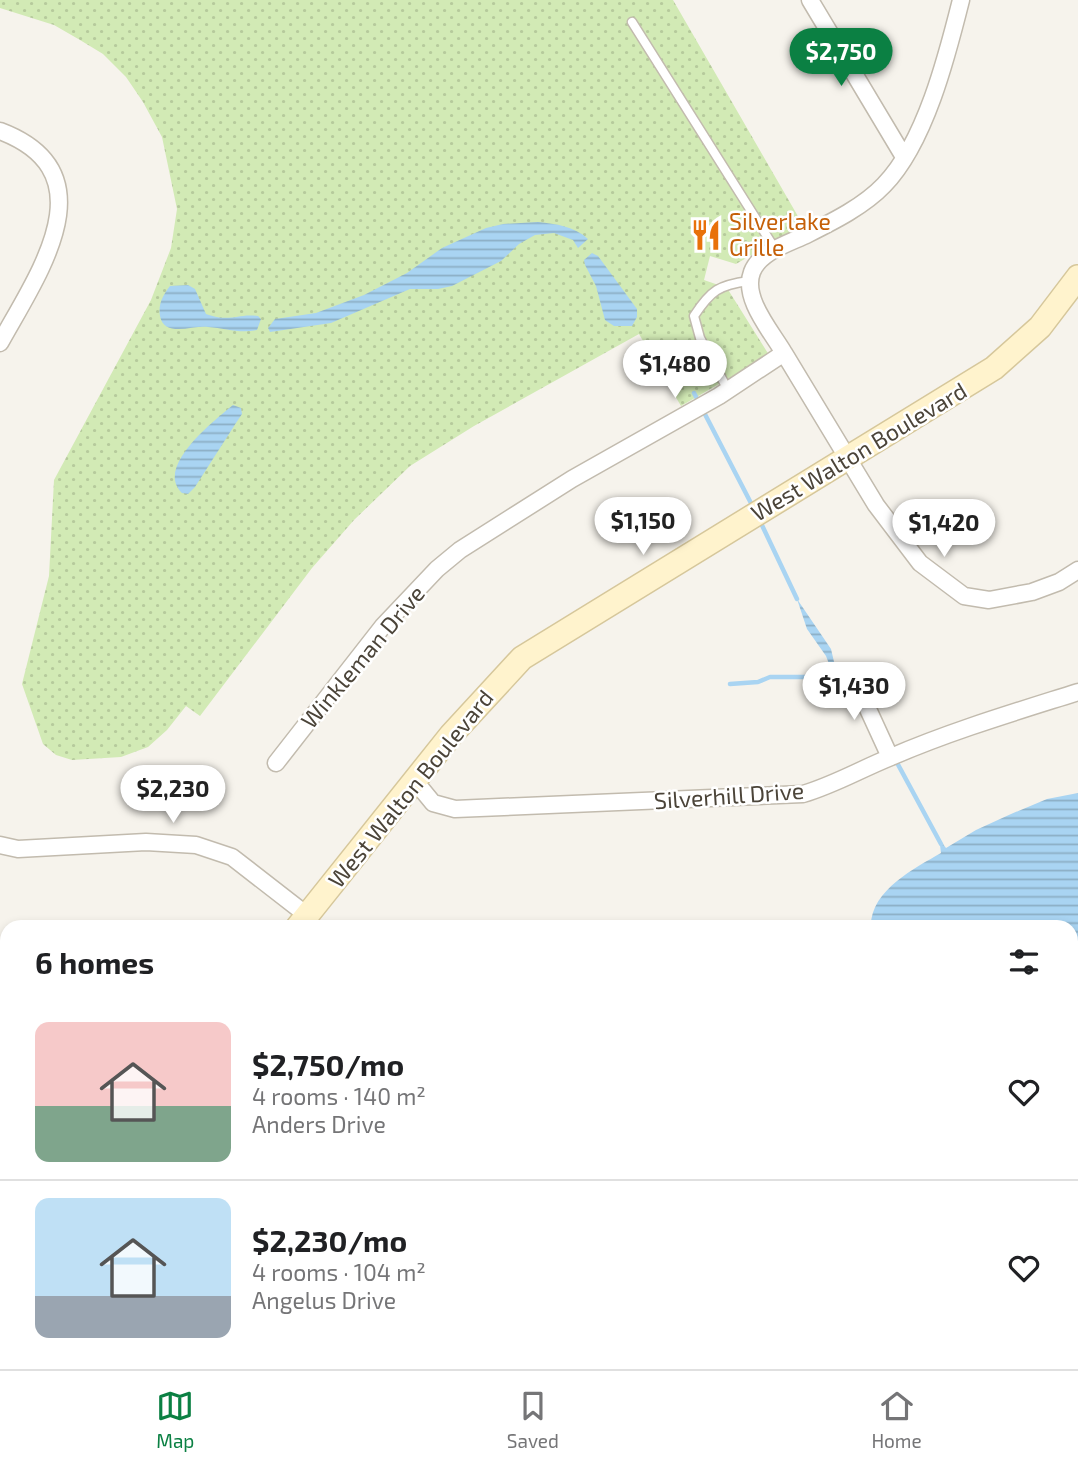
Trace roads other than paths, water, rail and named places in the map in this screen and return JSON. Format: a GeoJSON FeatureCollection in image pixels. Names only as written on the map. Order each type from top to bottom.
{"type":"FeatureCollection","features":[{"type":"Feature","properties":{"kind":"main road","name":"West Walton Boulevard"},"geometry":{"type":"LineString","coordinates":[[304,920],[451,735],[522,658],[544,642],[994,368],[1040,327],[1078,277]]}},
{"type":"Feature","properties":{"kind":"street"},"geometry":{"type":"LineString","coordinates":[[810,0],[904,157]]}},
{"type":"Feature","properties":{"kind":"street"},"geometry":{"type":"LineString","coordinates":[[961,0],[935,91],[904,157],[883,187],[864,202],[758,260],[749,281],[753,300],[784,353],[876,505],[920,564],[964,596],[989,600],[1016,596],[1059,582],[1078,570]]}},
{"type":"Feature","properties":{"kind":"street"},"geometry":{"type":"LineString","coordinates":[[0,131],[16,137],[37,151],[49,164],[60,188],[59,218],[49,247],[36,278],[0,343]]}},
{"type":"Feature","properties":{"kind":"street","name":"Winkleman Drive"},"geometry":{"type":"LineString","coordinates":[[275,763],[383,626],[437,569],[460,550],[572,479],[728,390],[784,353]]}},
{"type":"Feature","properties":{"kind":"street"},"geometry":{"type":"LineString","coordinates":[[851,672],[890,757]]}},
{"type":"Feature","properties":{"kind":"street","name":"Silverhill Drive"},"geometry":{"type":"LineString","coordinates":[[415,781],[433,803],[456,809],[803,794],[828,787],[890,757],[1078,692]]}},
{"type":"Feature","properties":{"kind":"street"},"geometry":{"type":"LineString","coordinates":[[0,845],[18,849],[146,842],[196,845],[232,857],[300,920]]}},
{"type":"Feature","properties":{"kind":"lane"},"geometry":{"type":"LineString","coordinates":[[632,22],[775,249]]}},
{"type":"Feature","properties":{"kind":"lane"},"geometry":{"type":"LineString","coordinates":[[728,390],[700,338],[694,316],[706,298],[723,284],[749,281]]}},
{"type":"Feature","properties":{"kind":"water"},"geometry":{"type":"Polygon","coordinates":[[[538,222],[571,228],[588,239],[578,248],[573,240],[554,233],[535,235],[519,244],[501,261],[452,286],[410,289],[331,323],[270,332],[268,328],[275,319],[316,313],[364,295],[407,273],[442,248],[486,228],[538,222]]]}},
{"type":"Feature","properties":{"kind":"water"},"geometry":{"type":"Polygon","coordinates":[[[592,253],[598,256],[637,309],[637,317],[632,326],[614,326],[605,320],[596,286],[584,260],[592,253]]]}},
{"type":"Feature","properties":{"kind":"water"},"geometry":{"type":"Polygon","coordinates":[[[188,285],[195,289],[206,314],[222,318],[258,316],[261,319],[257,330],[167,327],[160,316],[163,296],[170,286],[188,285]]]}},
{"type":"Feature","properties":{"kind":"water"},"geometry":{"type":"Polygon","coordinates":[[[233,405],[241,408],[242,414],[195,487],[188,494],[182,493],[175,482],[181,458],[190,445],[233,405]]]}},
{"type":"Feature","properties":{"kind":"water"},"geometry":{"type":"Polygon","coordinates":[[[797,599],[831,649],[839,683],[836,682],[826,656],[807,629],[797,599]]]}},
{"type":"Feature","properties":{"kind":"water"},"geometry":{"type":"Polygon","coordinates":[[[1078,793],[1078,920],[872,920],[877,903],[885,892],[907,874],[941,853],[940,845],[943,844],[946,848],[976,830],[1047,799],[1078,793]]]}},
{"type":"Feature","properties":{"kind":"waterway"},"geometry":{"type":"LineString","coordinates":[[694,393],[753,507]]}},
{"type":"Feature","properties":{"kind":"waterway"},"geometry":{"type":"LineString","coordinates":[[760,521],[797,599]]}},
{"type":"Feature","properties":{"kind":"waterway"},"geometry":{"type":"LineString","coordinates":[[730,684],[758,682],[770,677],[809,677],[830,670]]}},
{"type":"Feature","properties":{"kind":"waterway"},"geometry":{"type":"LineString","coordinates":[[839,683],[842,688],[855,692]]}},
{"type":"Feature","properties":{"kind":"waterway"},"geometry":{"type":"LineString","coordinates":[[895,759],[941,844]]}},
{"type":"Feature","properties":{"kind":"place","name":"Silverlake Grille"},"geometry":{"type":"Point","coordinates":[706,235]}}]}
